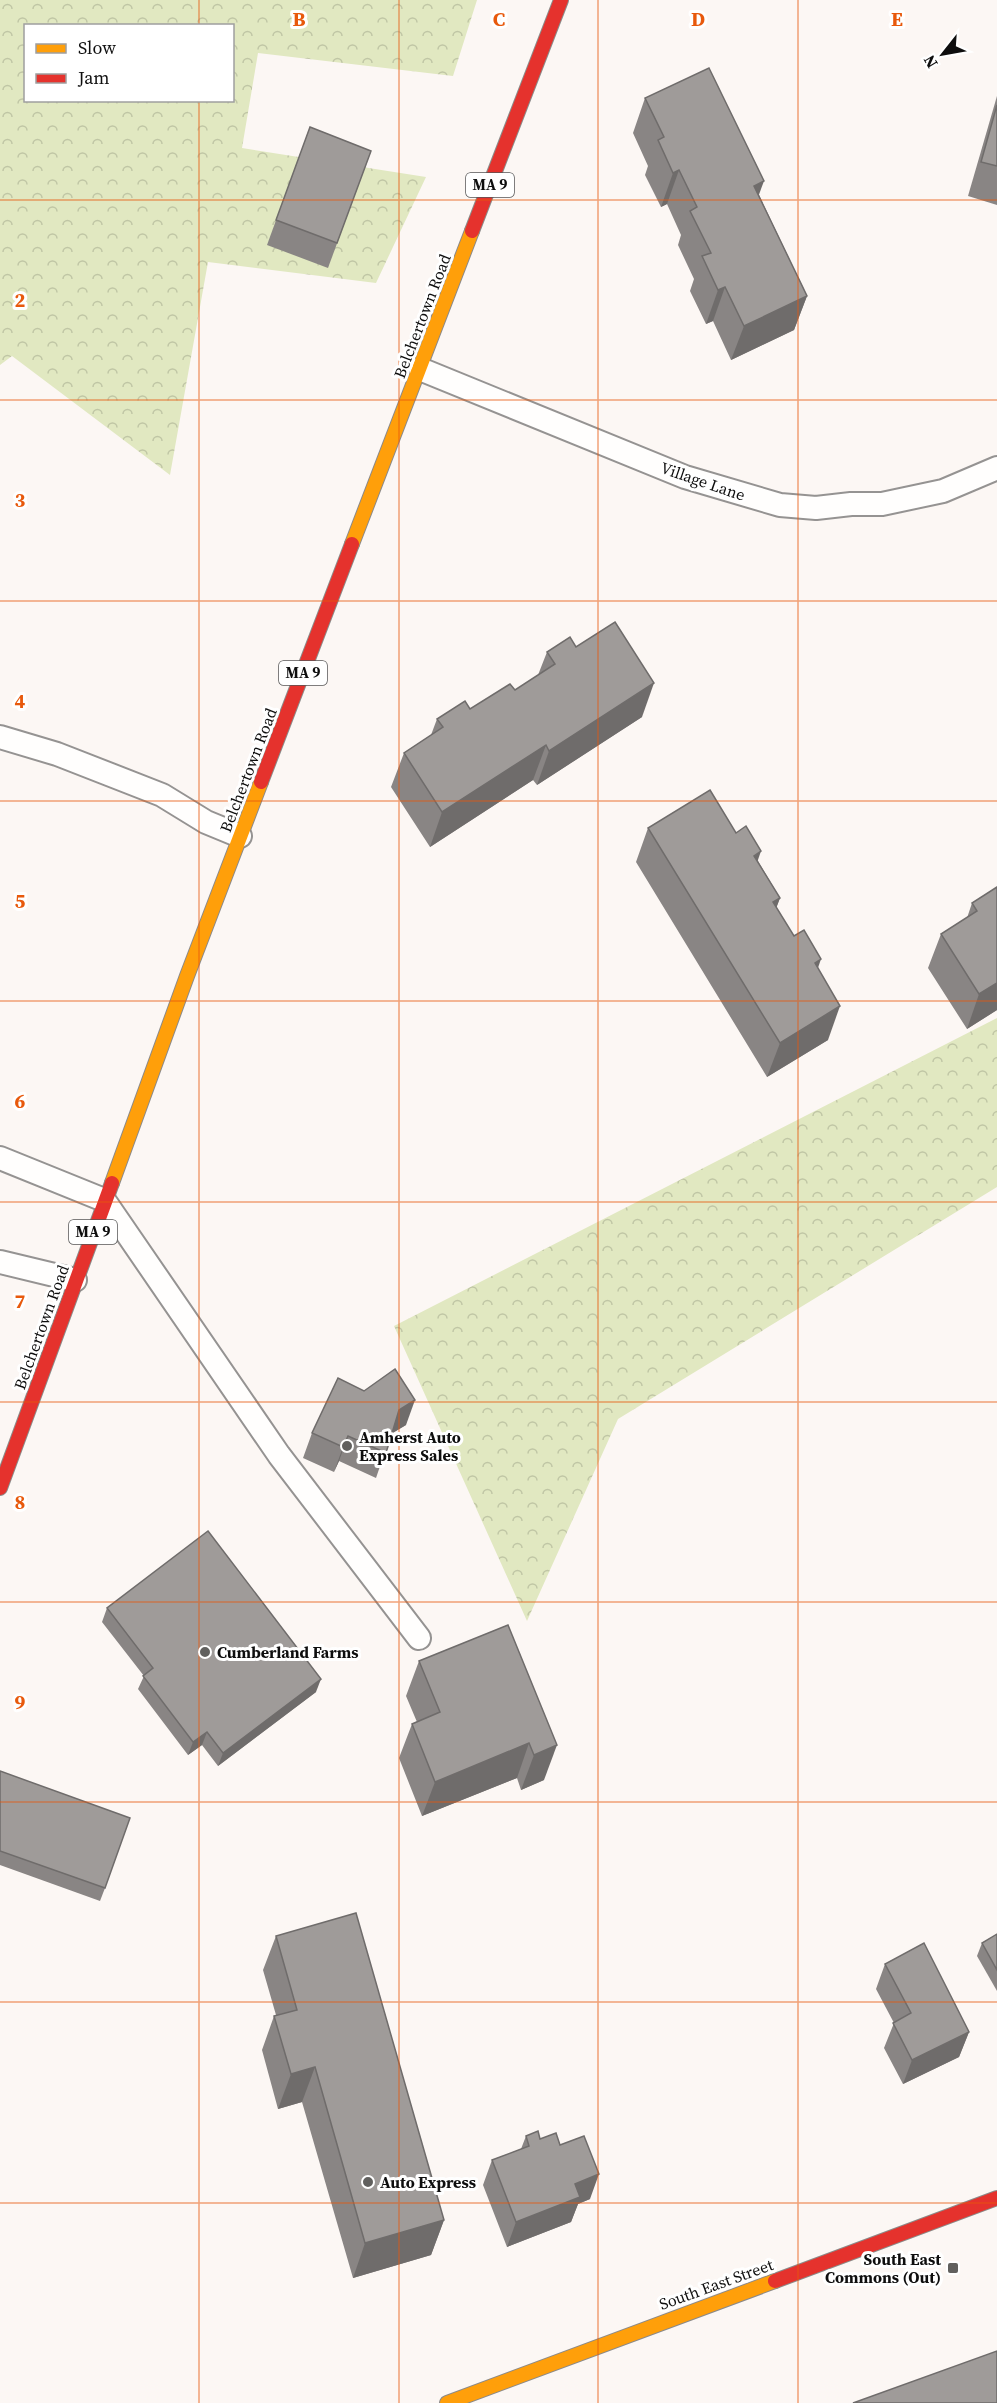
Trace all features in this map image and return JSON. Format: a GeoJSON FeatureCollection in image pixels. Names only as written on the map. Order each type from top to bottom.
{"type":"FeatureCollection","features":[{"type":"Feature","properties":{"kind":"main road","name":"Belchertown Road"},"geometry":{"type":"LineString","coordinates":[[0,1488],[104,1200],[240,836],[561,0]]}},
{"type":"Feature","properties":{"kind":"main road","name":"South East Street"},"geometry":{"type":"LineString","coordinates":[[447,2403],[489,2396],[997,2198]]}},
{"type":"Feature","properties":{"kind":"lane","name":"Village Lane"},"geometry":{"type":"LineString","coordinates":[[420,369],[685,477],[780,504],[816,508],[851,504],[882,504],[943,491],[997,468]]}},
{"type":"Feature","properties":{"kind":"lane"},"geometry":{"type":"LineString","coordinates":[[0,737],[57,754],[162,795],[206,822],[240,836]]}},
{"type":"Feature","properties":{"kind":"lane"},"geometry":{"type":"LineString","coordinates":[[0,1158],[104,1200],[279,1455],[419,1638]]}},
{"type":"Feature","properties":{"kind":"lane"},"geometry":{"type":"LineString","coordinates":[[0,1262],[75,1281]]}},
{"type":"Feature","properties":{"kind":"green space"},"geometry":{"type":"Polygon","coordinates":[[[0,0],[477,0],[453,76],[258,53],[242,148],[426,177],[376,283],[208,262],[170,475],[12,356],[0,365],[0,0]]]}},
{"type":"Feature","properties":{"kind":"green space"},"geometry":{"type":"Polygon","coordinates":[[[997,1018],[997,1187],[618,1419],[527,1621],[394,1326],[997,1018]]]}},
{"type":"Feature","properties":{"kind":"building"},"geometry":{"type":"Polygon","coordinates":[[[709,68],[764,181],[754,186],[807,296],[744,326],[725,287],[718,290],[702,256],[711,253],[690,211],[697,207],[679,170],[673,173],[658,140],[664,137],[645,98],[709,68]]]}},
{"type":"Feature","properties":{"kind":"building"},"geometry":{"type":"Polygon","coordinates":[[[997,105],[997,166],[981,162],[997,105]]]}},
{"type":"Feature","properties":{"kind":"building"},"geometry":{"type":"Polygon","coordinates":[[[310,127],[371,151],[337,243],[276,220],[310,127]]]}},
{"type":"Feature","properties":{"kind":"building"},"geometry":{"type":"Polygon","coordinates":[[[615,622],[654,683],[549,751],[546,745],[442,812],[404,753],[443,727],[437,719],[465,701],[470,709],[510,684],[515,690],[555,664],[547,652],[570,637],[576,647],[615,622]]]}},
{"type":"Feature","properties":{"kind":"building"},"geometry":{"type":"Polygon","coordinates":[[[710,790],[736,833],[746,826],[761,851],[754,856],[780,898],[773,902],[794,936],[804,930],[821,959],[815,963],[840,1006],[780,1043],[648,828],[710,790]]]}},
{"type":"Feature","properties":{"kind":"building"},"geometry":{"type":"Polygon","coordinates":[[[997,887],[997,983],[979,994],[941,934],[977,911],[972,903],[997,887]]]}},
{"type":"Feature","properties":{"kind":"building"},"geometry":{"type":"Polygon","coordinates":[[[395,1369],[415,1400],[399,1410],[386,1453],[348,1436],[343,1447],[312,1433],[338,1378],[364,1391],[395,1369]]]}},
{"type":"Feature","properties":{"kind":"building","name":"Cumberland Farms"},"geometry":{"type":"Polygon","coordinates":[[[208,1531],[321,1679],[223,1753],[207,1732],[193,1742],[143,1676],[153,1668],[107,1608],[208,1531]]]}},
{"type":"Feature","properties":{"kind":"building"},"geometry":{"type":"Polygon","coordinates":[[[508,1625],[557,1745],[534,1755],[529,1743],[435,1782],[412,1724],[440,1712],[419,1661],[508,1625]]]}},
{"type":"Feature","properties":{"kind":"building"},"geometry":{"type":"Polygon","coordinates":[[[0,1771],[130,1818],[105,1888],[0,1851],[0,1771]]]}},
{"type":"Feature","properties":{"kind":"building","name":"Auto Express"},"geometry":{"type":"Polygon","coordinates":[[[356,1913],[444,2220],[365,2243],[315,2067],[291,2074],[274,2016],[297,2010],[276,1936],[356,1913]]]}},
{"type":"Feature","properties":{"kind":"building"},"geometry":{"type":"Polygon","coordinates":[[[997,1934],[997,1970],[982,1943],[997,1934]]]}},
{"type":"Feature","properties":{"kind":"building"},"geometry":{"type":"Polygon","coordinates":[[[924,1943],[969,2032],[912,2060],[893,2023],[911,2013],[885,1964],[924,1943]]]}},
{"type":"Feature","properties":{"kind":"building"},"geometry":{"type":"Polygon","coordinates":[[[538,2131],[540,2139],[556,2133],[560,2145],[584,2136],[599,2174],[575,2184],[580,2197],[516,2222],[492,2160],[529,2146],[526,2136],[538,2131]]]}},
{"type":"Feature","properties":{"kind":"building"},"geometry":{"type":"Polygon","coordinates":[[[997,2351],[997,2403],[853,2403],[997,2351]]]}},
{"type":"Feature","properties":{"kind":"traffic: slow"},"geometry":{"type":"LineString","coordinates":[[352,544],[472,231]]}},
{"type":"Feature","properties":{"kind":"traffic: slow"},"geometry":{"type":"LineString","coordinates":[[112,1183],[261,782]]}},
{"type":"Feature","properties":{"kind":"traffic: slow"},"geometry":{"type":"LineString","coordinates":[[447,2403],[775,2281]]}},
{"type":"Feature","properties":{"kind":"traffic: jam"},"geometry":{"type":"LineString","coordinates":[[472,231],[561,0]]}},
{"type":"Feature","properties":{"kind":"traffic: jam"},"geometry":{"type":"LineString","coordinates":[[261,782],[352,544]]}},
{"type":"Feature","properties":{"kind":"traffic: jam"},"geometry":{"type":"LineString","coordinates":[[0,1488],[112,1183]]}},
{"type":"Feature","properties":{"kind":"traffic: jam"},"geometry":{"type":"LineString","coordinates":[[775,2281],[997,2198]]}},
{"type":"Feature","properties":{"kind":"place","name":"Amherst Auto Express Sales"},"geometry":{"type":"Point","coordinates":[347,1446]}},
{"type":"Feature","properties":{"kind":"place","name":"Cumberland Farms"},"geometry":{"type":"Point","coordinates":[205,1652]}},
{"type":"Feature","properties":{"kind":"place","name":"Auto Express"},"geometry":{"type":"Point","coordinates":[368,2182]}},
{"type":"Feature","properties":{"kind":"place","name":"South East Commons (Out)"},"geometry":{"type":"Point","coordinates":[953,2268]}}]}
